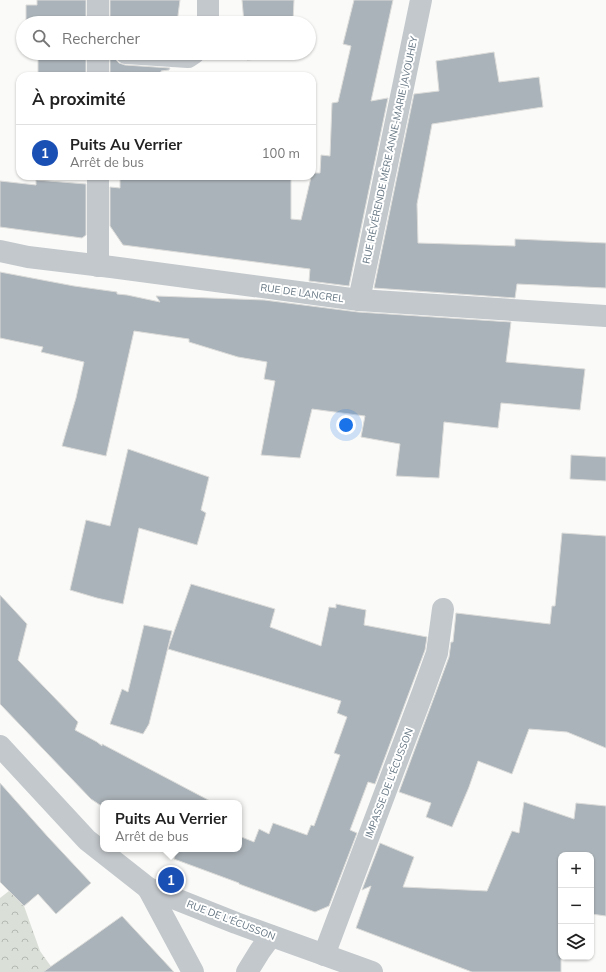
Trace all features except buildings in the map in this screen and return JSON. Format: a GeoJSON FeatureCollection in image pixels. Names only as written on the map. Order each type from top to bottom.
{"type":"FeatureCollection","features":[{"type":"Feature","properties":{"kind":"street"},"geometry":{"type":"LineString","coordinates":[[98,0],[98,16]]}},
{"type":"Feature","properties":{"kind":"street"},"geometry":{"type":"LineString","coordinates":[[208,0],[208,16]]}},
{"type":"Feature","properties":{"kind":"street","name":"RUE RÉVÉRENDE MÈRE ANNE-MARIE JAVOUHEY"},"geometry":{"type":"LineString","coordinates":[[359,300],[421,0]]}},
{"type":"Feature","properties":{"kind":"street"},"geometry":{"type":"LineString","coordinates":[[98,60],[98,72]]}},
{"type":"Feature","properties":{"kind":"street"},"geometry":{"type":"LineString","coordinates":[[98,180],[98,266]]}},
{"type":"Feature","properties":{"kind":"street","name":"RUE DE LANCREL"},"geometry":{"type":"LineString","coordinates":[[0,252],[28,257],[359,300],[606,316]]}},
{"type":"Feature","properties":{"kind":"street","name":"IMPASSE DE L'ÉCUSSON"},"geometry":{"type":"LineString","coordinates":[[324,955],[421,700],[437,652],[443,609]]}},
{"type":"Feature","properties":{"kind":"street","name":"RUE DE L'ÉCUSSON"},"geometry":{"type":"LineString","coordinates":[[0,746],[87,840],[100,850]]}},
{"type":"Feature","properties":{"kind":"street","name":"RUE DE L'ÉCUSSON"},"geometry":{"type":"LineString","coordinates":[[102,852],[148,888],[236,924],[372,972]]}},
{"type":"Feature","properties":{"kind":"street"},"geometry":{"type":"LineString","coordinates":[[148,888],[194,972]]}},
{"type":"Feature","properties":{"kind":"street"},"geometry":{"type":"LineString","coordinates":[[247,972],[271,936]]}},
{"type":"Feature","properties":{"kind":"green space"},"geometry":{"type":"Polygon","coordinates":[[[9,891],[24,906],[40,951],[55,972],[0,972],[0,898],[9,891]]]}},
{"type":"Feature","properties":{"kind":"place","name":"Puits Au Verrier"},"geometry":{"type":"Point","coordinates":[171,880]}}]}
